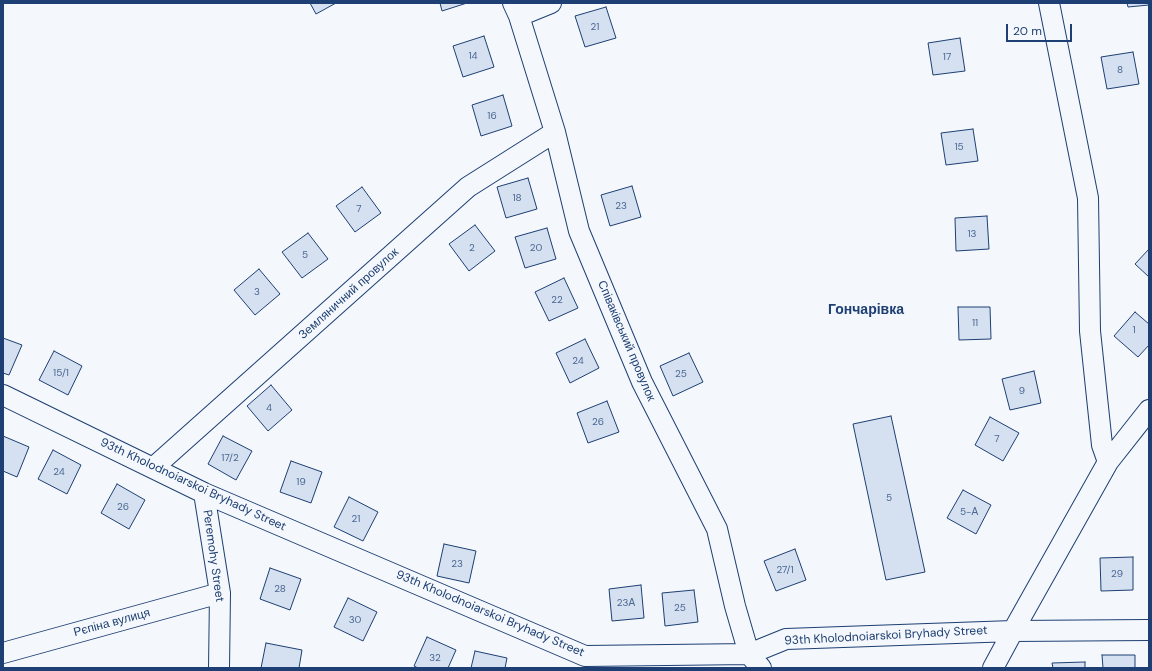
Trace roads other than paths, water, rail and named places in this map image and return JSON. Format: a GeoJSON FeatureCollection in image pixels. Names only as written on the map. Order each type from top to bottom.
{"type":"FeatureCollection","features":[{"type":"Feature","properties":{"kind":"street"},"geometry":{"type":"LineString","coordinates":[[516,10],[551,3]]}},
{"type":"Feature","properties":{"kind":"street"},"geometry":{"type":"LineString","coordinates":[[1049,3],[1088,198],[1090,331],[1102,446],[1108,462]]}},
{"type":"Feature","properties":{"kind":"street","name":"Співаківський провулок"},"geometry":{"type":"LineString","coordinates":[[516,10],[555,132],[579,231],[642,382],[717,529],[735,606],[755,661]]}},
{"type":"Feature","properties":{"kind":"street","name":"Земляничний провулок"},"geometry":{"type":"LineString","coordinates":[[153,468],[468,187],[555,132]]}},
{"type":"Feature","properties":{"kind":"street","name":"93th Kholodnoiarskoi Bryhady Street"},"geometry":{"type":"LineString","coordinates":[[3,395],[204,493],[585,656],[755,661],[786,639],[1012,631],[1149,630]]}},
{"type":"Feature","properties":{"kind":"street"},"geometry":{"type":"LineString","coordinates":[[993,668],[1012,631],[1108,462],[1149,410]]}},
{"type":"Feature","properties":{"kind":"street","name":"Peremohy Street"},"geometry":{"type":"LineString","coordinates":[[204,493],[220,593],[219,668]]}},
{"type":"Feature","properties":{"kind":"street","name":"Рєпіна вулиця"},"geometry":{"type":"LineString","coordinates":[[3,653],[220,593]]}},
{"type":"Feature","properties":{"kind":"district","name":"Гончарівка"},"geometry":{"type":"Point","coordinates":[866,310]}}]}
